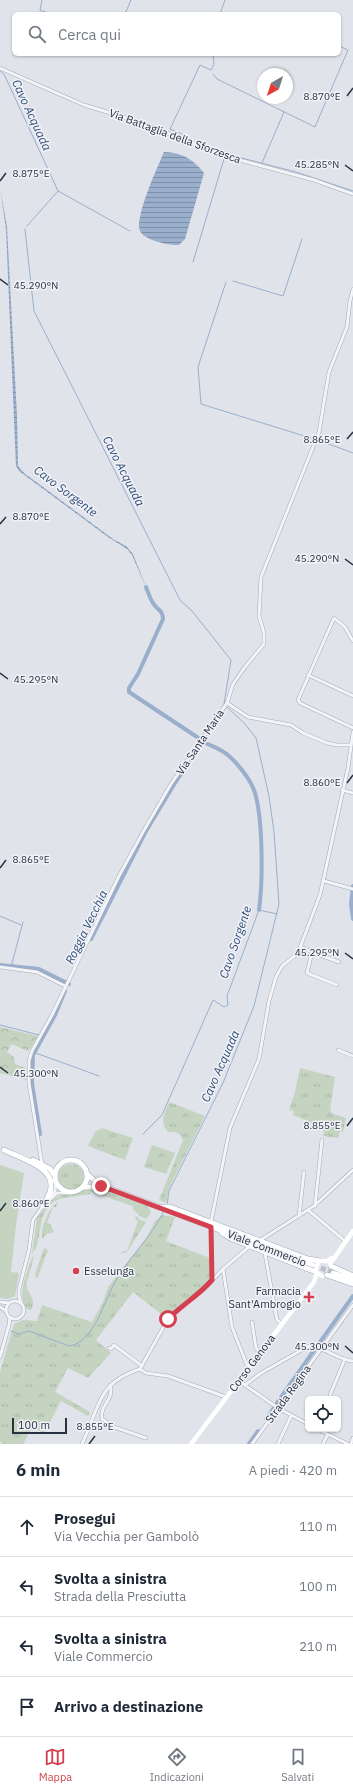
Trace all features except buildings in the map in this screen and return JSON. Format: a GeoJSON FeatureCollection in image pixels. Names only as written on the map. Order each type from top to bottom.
{"type":"FeatureCollection","features":[{"type":"Feature","properties":{"kind":"main road","name":"Viale Commercio"},"geometry":{"type":"LineString","coordinates":[[2,1149],[50,1168],[61,1189],[69,1192],[78,1191],[83,1187],[96,1186],[108,1188]]}},
{"type":"Feature","properties":{"kind":"main road"},"geometry":{"type":"LineString","coordinates":[[2,1149],[38,1166],[50,1177],[52,1184],[51,1192],[44,1205]]}},
{"type":"Feature","properties":{"kind":"main road","name":"Viale Commercio"},"geometry":{"type":"LineString","coordinates":[[42,1164],[51,1165],[70,1160],[79,1162],[87,1174],[96,1182],[108,1188],[211,1224],[313,1265]]}},
{"type":"Feature","properties":{"kind":"main road"},"geometry":{"type":"LineString","coordinates":[[56,1180],[57,1169],[62,1163]]}},
{"type":"Feature","properties":{"kind":"main road"},"geometry":{"type":"LineString","coordinates":[[83,1187],[87,1181],[87,1174]]}},
{"type":"Feature","properties":{"kind":"main road"},"geometry":{"type":"LineString","coordinates":[[211,1224],[308,1259],[329,1263],[353,1276]]}},
{"type":"Feature","properties":{"kind":"main road"},"geometry":{"type":"LineString","coordinates":[[211,1224],[230,1238],[325,1276],[353,1284]]}},
{"type":"Feature","properties":{"kind":"main road"},"geometry":{"type":"LineString","coordinates":[[329,1263],[353,1231]]}},
{"type":"Feature","properties":{"kind":"main road","name":"Corso Genova"},"geometry":{"type":"LineString","coordinates":[[191,1444],[314,1282],[317,1272],[317,1265],[320,1261]]}},
{"type":"Feature","properties":{"kind":"main road","name":"Corso Genova"},"geometry":{"type":"LineString","coordinates":[[314,1282],[331,1271],[329,1263]]}},
{"type":"Feature","properties":{"kind":"main road"},"geometry":{"type":"LineString","coordinates":[[333,1273],[353,1280]]}},
{"type":"Feature","properties":{"kind":"street","name":"Via Battaglia della Sforzesca"},"geometry":{"type":"LineString","coordinates":[[0,68],[84,105],[127,118],[221,155],[308,178],[353,194]]}},
{"type":"Feature","properties":{"kind":"street","name":"Via Santa Maria"},"geometry":{"type":"LineString","coordinates":[[42,1164],[29,1071],[32,1051],[52,1014],[119,876],[143,832],[172,784],[227,702],[233,684],[264,644],[264,633],[259,616],[261,577],[319,432],[329,372],[348,327],[350,301],[353,289]]}},
{"type":"Feature","properties":{"kind":"street"},"geometry":{"type":"LineString","coordinates":[[353,641],[345,627],[334,618],[298,700],[300,703],[353,728]]}},
{"type":"Feature","properties":{"kind":"street"},"geometry":{"type":"LineString","coordinates":[[308,675],[353,696]]}},
{"type":"Feature","properties":{"kind":"street"},"geometry":{"type":"LineString","coordinates":[[227,702],[248,717],[291,725],[303,734],[327,743],[350,745]]}},
{"type":"Feature","properties":{"kind":"street"},"geometry":{"type":"LineString","coordinates":[[212,1280],[211,1224],[230,1128],[259,1059],[269,1001],[276,977],[282,966],[294,957],[301,947],[320,896],[348,768],[353,732]]}},
{"type":"Feature","properties":{"kind":"street"},"geometry":{"type":"LineString","coordinates":[[342,790],[353,793]]}},
{"type":"Feature","properties":{"kind":"street"},"geometry":{"type":"LineString","coordinates":[[324,881],[352,889]]}},
{"type":"Feature","properties":{"kind":"street"},"geometry":{"type":"LineString","coordinates":[[301,947],[339,962]]}},
{"type":"Feature","properties":{"kind":"street"},"geometry":{"type":"LineString","coordinates":[[312,952],[306,969],[307,973],[337,985]]}},
{"type":"Feature","properties":{"kind":"street"},"geometry":{"type":"LineString","coordinates":[[0,968],[37,972],[66,984]]}},
{"type":"Feature","properties":{"kind":"street"},"geometry":{"type":"LineString","coordinates":[[338,1050],[353,1056]]}},
{"type":"Feature","properties":{"kind":"street"},"geometry":{"type":"LineString","coordinates":[[314,1206],[322,1140]]}},
{"type":"Feature","properties":{"kind":"street"},"geometry":{"type":"LineString","coordinates":[[260,1241],[314,1206],[353,1170]]}},
{"type":"Feature","properties":{"kind":"street"},"geometry":{"type":"LineString","coordinates":[[299,1216],[304,1172]]}},
{"type":"Feature","properties":{"kind":"street"},"geometry":{"type":"LineString","coordinates":[[10,1317],[19,1318],[24,1313],[23,1306],[18,1296],[29,1250],[33,1220],[55,1191],[56,1180]]}},
{"type":"Feature","properties":{"kind":"street"},"geometry":{"type":"LineString","coordinates":[[44,1205],[57,1194],[69,1192]]}},
{"type":"Feature","properties":{"kind":"street"},"geometry":{"type":"LineString","coordinates":[[308,1210],[345,1241]]}},
{"type":"Feature","properties":{"kind":"street"},"geometry":{"type":"LineString","coordinates":[[270,1245],[268,1240],[271,1234]]}},
{"type":"Feature","properties":{"kind":"street"},"geometry":{"type":"LineString","coordinates":[[82,1444],[102,1394],[110,1385],[127,1373],[141,1367],[168,1319],[179,1308],[202,1291],[223,1269],[250,1246]]}},
{"type":"Feature","properties":{"kind":"street"},"geometry":{"type":"LineString","coordinates":[[265,1254],[278,1320],[282,1324]]}},
{"type":"Feature","properties":{"kind":"street"},"geometry":{"type":"LineString","coordinates":[[223,1269],[232,1327],[248,1368]]}},
{"type":"Feature","properties":{"kind":"street"},"geometry":{"type":"LineString","coordinates":[[6,1311],[10,1302],[20,1289]]}},
{"type":"Feature","properties":{"kind":"street"},"geometry":{"type":"LineString","coordinates":[[0,1302],[16,1301],[21,1303]]}},
{"type":"Feature","properties":{"kind":"street","name":"Strada Regina"},"geometry":{"type":"LineString","coordinates":[[252,1444],[353,1305]]}},
{"type":"Feature","properties":{"kind":"street"},"geometry":{"type":"LineString","coordinates":[[0,1307],[6,1311],[10,1317],[0,1357]]}},
{"type":"Feature","properties":{"kind":"street"},"geometry":{"type":"LineString","coordinates":[[9,1325],[14,1318]]}},
{"type":"Feature","properties":{"kind":"street"},"geometry":{"type":"LineString","coordinates":[[252,1322],[256,1348],[260,1353]]}},
{"type":"Feature","properties":{"kind":"street"},"geometry":{"type":"LineString","coordinates":[[109,1348],[111,1349],[114,1345],[141,1367],[146,1373],[168,1376],[226,1397]]}},
{"type":"Feature","properties":{"kind":"street"},"geometry":{"type":"LineString","coordinates":[[245,1385],[261,1373],[304,1348],[312,1346],[345,1360],[353,1361]]}},
{"type":"Feature","properties":{"kind":"street"},"geometry":{"type":"LineString","coordinates":[[330,1395],[345,1360]]}},
{"type":"Feature","properties":{"kind":"street"},"geometry":{"type":"LineString","coordinates":[[239,1381],[278,1408],[305,1423]]}},
{"type":"Feature","properties":{"kind":"street"},"geometry":{"type":"LineString","coordinates":[[110,1385],[112,1395],[102,1411],[102,1419],[114,1427],[146,1438]]}},
{"type":"Feature","properties":{"kind":"street"},"geometry":{"type":"LineString","coordinates":[[278,1444],[291,1416]]}},
{"type":"Feature","properties":{"kind":"street"},"geometry":{"type":"LineString","coordinates":[[324,1432],[350,1444],[353,1438]]}},
{"type":"Feature","properties":{"kind":"street"},"geometry":{"type":"LineString","coordinates":[[323,1444],[328,1434]]}},
{"type":"Feature","properties":{"kind":"green space"},"geometry":{"type":"Polygon","coordinates":[[[0,1027],[38,1036],[31,1048],[27,1051],[12,1044],[7,1052],[14,1057],[15,1064],[26,1068],[27,1080],[0,1073],[0,1027]]]}},
{"type":"Feature","properties":{"kind":"green space"},"geometry":{"type":"Polygon","coordinates":[[[300,1068],[335,1077],[330,1110],[333,1114],[346,1118],[343,1132],[340,1131],[338,1138],[323,1136],[324,1128],[293,1115],[294,1111],[289,1110],[295,1092],[300,1068]]]}},
{"type":"Feature","properties":{"kind":"green space"},"geometry":{"type":"Polygon","coordinates":[[[169,1102],[205,1116],[170,1186],[166,1203],[159,1200],[183,1140],[177,1133],[168,1132],[165,1128],[163,1121],[169,1102]]]}},
{"type":"Feature","properties":{"kind":"green space"},"geometry":{"type":"Polygon","coordinates":[[[102,1128],[133,1138],[125,1160],[88,1146],[95,1132],[102,1128]]]}},
{"type":"Feature","properties":{"kind":"green space"},"geometry":{"type":"Polygon","coordinates":[[[152,1145],[175,1153],[166,1174],[144,1167],[152,1145]]]}},
{"type":"Feature","properties":{"kind":"green space"},"geometry":{"type":"Polygon","coordinates":[[[71,1164],[80,1168],[84,1177],[80,1186],[71,1190],[62,1186],[58,1177],[62,1168],[71,1164]]]}},
{"type":"Feature","properties":{"kind":"green space"},"geometry":{"type":"Polygon","coordinates":[[[0,1165],[24,1173],[11,1272],[19,1273],[15,1296],[8,1299],[0,1298],[0,1165]]]}},
{"type":"Feature","properties":{"kind":"green space"},"geometry":{"type":"Polygon","coordinates":[[[98,1188],[147,1206],[151,1211],[150,1214],[146,1219],[140,1216],[133,1209],[133,1206],[91,1192],[90,1194],[59,1199],[51,1204],[42,1218],[38,1242],[32,1253],[37,1218],[52,1200],[62,1194],[71,1194],[86,1189],[98,1188]]]}},
{"type":"Feature","properties":{"kind":"green space"},"geometry":{"type":"Polygon","coordinates":[[[53,1208],[47,1223],[50,1224],[54,1232],[47,1234],[42,1239],[44,1224],[53,1208]]]}},
{"type":"Feature","properties":{"kind":"green space"},"geometry":{"type":"Polygon","coordinates":[[[162,1215],[175,1217],[166,1241],[210,1258],[210,1279],[208,1283],[203,1289],[183,1302],[166,1318],[133,1292],[96,1340],[111,1353],[88,1378],[68,1368],[55,1392],[90,1412],[88,1416],[61,1401],[44,1434],[33,1426],[23,1444],[2,1444],[0,1441],[0,1372],[14,1324],[23,1320],[37,1321],[42,1305],[92,1322],[103,1302],[108,1287],[147,1237],[155,1221],[162,1215]]]}},
{"type":"Feature","properties":{"kind":"green space"},"geometry":{"type":"Polygon","coordinates":[[[136,1216],[140,1220],[146,1222],[127,1252],[119,1254],[127,1251],[138,1221],[135,1219],[136,1216]]]}},
{"type":"Feature","properties":{"kind":"green space"},"geometry":{"type":"Polygon","coordinates":[[[44,1248],[48,1250],[37,1279],[35,1274],[44,1248]]]}},
{"type":"Feature","properties":{"kind":"green space"},"geometry":{"type":"Polygon","coordinates":[[[32,1257],[34,1257],[26,1285],[33,1300],[33,1306],[31,1310],[29,1310],[25,1305],[22,1292],[25,1277],[32,1257]]]}},
{"type":"Feature","properties":{"kind":"water"},"geometry":{"type":"Polygon","coordinates":[[[164,152],[186,157],[204,173],[185,239],[179,245],[152,240],[140,231],[140,215],[143,204],[164,152]]]}},
{"type":"Feature","properties":{"kind":"water"},"geometry":{"type":"Polygon","coordinates":[[[0,188],[7,227],[17,416],[18,466],[24,473],[113,539],[126,546],[133,554],[148,592],[132,555],[127,549],[108,537],[19,471],[16,466],[6,229],[0,188]]]}},
{"type":"Feature","properties":{"kind":"waterway"},"geometry":{"type":"LineString","coordinates":[[42,0],[40,10],[45,12]]}},
{"type":"Feature","properties":{"kind":"waterway"},"geometry":{"type":"LineString","coordinates":[[126,12],[131,0]]}},
{"type":"Feature","properties":{"kind":"waterway"},"geometry":{"type":"LineString","coordinates":[[221,12],[225,0]]}},
{"type":"Feature","properties":{"kind":"waterway"},"geometry":{"type":"LineString","coordinates":[[213,74],[217,79],[315,127],[348,50],[341,47]]}},
{"type":"Feature","properties":{"kind":"waterway"},"geometry":{"type":"LineString","coordinates":[[183,136],[182,134],[170,129],[200,65],[211,70],[214,64],[213,56]]}},
{"type":"Feature","properties":{"kind":"waterway","name":"Cavo Acquada"},"geometry":{"type":"LineString","coordinates":[[0,71],[4,74],[58,191],[27,226]]}},
{"type":"Feature","properties":{"kind":"waterway"},"geometry":{"type":"LineString","coordinates":[[262,163],[284,112]]}},
{"type":"Feature","properties":{"kind":"waterway"},"geometry":{"type":"LineString","coordinates":[[230,155],[296,172],[353,191]]}},
{"type":"Feature","properties":{"kind":"waterway"},"geometry":{"type":"LineString","coordinates":[[193,262],[224,159]]}},
{"type":"Feature","properties":{"kind":"waterway"},"geometry":{"type":"LineString","coordinates":[[58,191],[130,231]]}},
{"type":"Feature","properties":{"kind":"waterway","name":"Cavo Acquada"},"geometry":{"type":"LineString","coordinates":[[25,229],[34,311],[180,600],[192,611],[231,660],[224,704]]}},
{"type":"Feature","properties":{"kind":"waterway"},"geometry":{"type":"LineString","coordinates":[[233,281],[283,296],[302,239]]}},
{"type":"Feature","properties":{"kind":"waterway"},"geometry":{"type":"LineString","coordinates":[[226,282],[198,367],[201,404],[314,439]]}},
{"type":"Feature","properties":{"kind":"waterway"},"geometry":{"type":"LineString","coordinates":[[318,440],[353,453]]}},
{"type":"Feature","properties":{"kind":"waterway","name":"Cavo Sorgente"},"geometry":{"type":"LineString","coordinates":[[146,587],[152,601],[160,610],[163,619],[138,674],[129,688],[129,692],[200,739]]}},
{"type":"Feature","properties":{"kind":"waterway","name":"Cavo Acquada"},"geometry":{"type":"LineString","coordinates":[[167,1205],[169,1191],[223,1083],[254,1006],[279,904],[274,832],[269,796],[256,738],[245,724],[226,706]]}},
{"type":"Feature","properties":{"kind":"waterway","name":"Cavo Sorgente"},"geometry":{"type":"LineString","coordinates":[[202,741],[223,751],[233,760],[248,778],[255,793],[260,819],[262,851],[259,910]]}},
{"type":"Feature","properties":{"kind":"waterway","name":"Roggia Vecchia"},"geometry":{"type":"LineString","coordinates":[[91,939],[146,831],[203,741]]}},
{"type":"Feature","properties":{"kind":"waterway"},"geometry":{"type":"LineString","coordinates":[[353,886],[351,904],[353,919]]}},
{"type":"Feature","properties":{"kind":"waterway","name":"Cavo Sorgente"},"geometry":{"type":"LineString","coordinates":[[143,1134],[162,1115],[213,1000],[224,1007],[228,1005],[227,996],[259,910],[277,914]]}},
{"type":"Feature","properties":{"kind":"waterway"},"geometry":{"type":"LineString","coordinates":[[0,916],[21,925]]}},
{"type":"Feature","properties":{"kind":"waterway"},"geometry":{"type":"LineString","coordinates":[[11,967],[23,922]]}},
{"type":"Feature","properties":{"kind":"waterway"},"geometry":{"type":"LineString","coordinates":[[0,965],[39,969],[69,984]]}},
{"type":"Feature","properties":{"kind":"waterway","name":"Roggia Vecchia"},"geometry":{"type":"LineString","coordinates":[[40,1134],[32,1083],[33,1055],[55,1015],[65,991]]}},
{"type":"Feature","properties":{"kind":"waterway"},"geometry":{"type":"LineString","coordinates":[[0,1025],[43,1036]]}},
{"type":"Feature","properties":{"kind":"waterway"},"geometry":{"type":"LineString","coordinates":[[33,1052],[99,1076]]}},
{"type":"Feature","properties":{"kind":"waterway","name":"Cavo Acquada"},"geometry":{"type":"LineString","coordinates":[[11,1331],[19,1334],[29,1331],[69,1346],[75,1345],[82,1340],[97,1321],[112,1288],[121,1273],[153,1230],[164,1211]]}},
{"type":"Feature","properties":{"kind":"waterway"},"geometry":{"type":"LineString","coordinates":[[318,1345],[353,1296]]}},
{"type":"Feature","properties":{"kind":"waterway"},"geometry":{"type":"LineString","coordinates":[[277,1403],[315,1349]]}},
{"type":"Feature","properties":{"kind":"waterway"},"geometry":{"type":"LineString","coordinates":[[266,1419],[274,1408]]}},
{"type":"Feature","properties":{"kind":"waterway","name":"Roggia Vecchia"},"geometry":{"type":"LineString","coordinates":[[249,1444],[258,1431]]}},
{"type":"Feature","properties":{"kind":"tunnel"},"geometry":{"type":"LineString","coordinates":[[314,1265],[333,1273]]}},
{"type":"Feature","properties":{"kind":"place","name":"Esselunga"},"geometry":{"type":"Point","coordinates":[76,1271]}},
{"type":"Feature","properties":{"kind":"place","name":"Farmacia Sant'Ambrogio"},"geometry":{"type":"Point","coordinates":[309,1297]}},
{"type":"Feature","properties":{"kind":"route"},"geometry":{"type":"LineString","coordinates":[[101,1186],[211,1227],[212,1280],[202,1291],[179,1308],[168,1319]]}}]}
